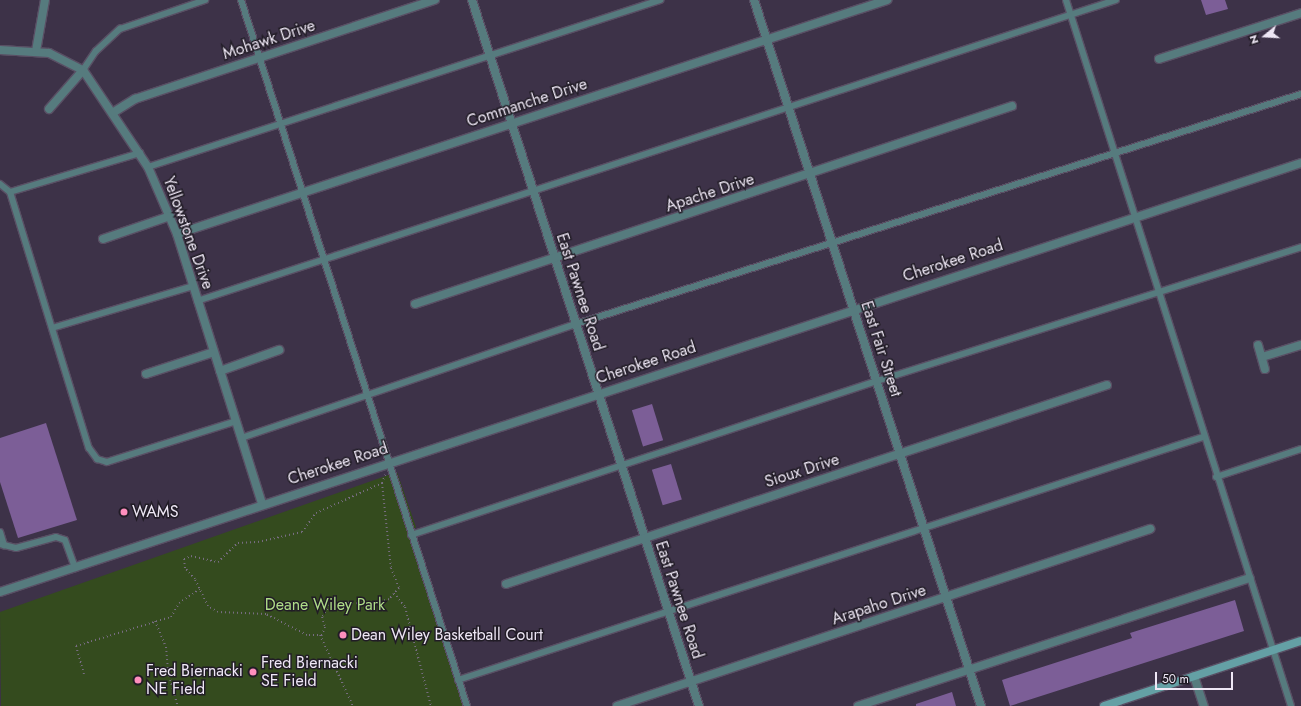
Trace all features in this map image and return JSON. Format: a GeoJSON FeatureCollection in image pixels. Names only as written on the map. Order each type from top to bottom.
{"type":"FeatureCollection","features":[{"type":"Feature","properties":{"kind":"main road"},"geometry":{"type":"LineString","coordinates":[[1104,706],[1301,640]]}},
{"type":"Feature","properties":{"kind":"street"},"geometry":{"type":"LineString","coordinates":[[36,51],[45,0]]}},
{"type":"Feature","properties":{"kind":"street","name":"Mohawk Drive"},"geometry":{"type":"LineString","coordinates":[[114,112],[136,99],[435,0]]}},
{"type":"Feature","properties":{"kind":"street","name":"East Pawnee Road"},"geometry":{"type":"LineString","coordinates":[[472,0],[699,706]]}},
{"type":"Feature","properties":{"kind":"street","name":"East Fair Street"},"geometry":{"type":"LineString","coordinates":[[754,0],[981,706]]}},
{"type":"Feature","properties":{"kind":"street","name":"Commanche Drive"},"geometry":{"type":"LineString","coordinates":[[177,234],[887,0]]}},
{"type":"Feature","properties":{"kind":"street"},"geometry":{"type":"LineString","coordinates":[[1159,59],[1301,13]]}},
{"type":"Feature","properties":{"kind":"street"},"geometry":{"type":"LineString","coordinates":[[0,50],[36,51],[83,70],[49,109]]}},
{"type":"Feature","properties":{"kind":"street","name":"Yellowstone Drive"},"geometry":{"type":"LineString","coordinates":[[83,70],[114,112],[148,167],[170,216],[262,504]]}},
{"type":"Feature","properties":{"kind":"street","name":"Apache Drive"},"geometry":{"type":"LineString","coordinates":[[415,304],[810,175],[1012,106]]}},
{"type":"Feature","properties":{"kind":"street","name":"Cherokee Road"},"geometry":{"type":"LineString","coordinates":[[0,592],[1135,216],[1301,163]]}},
{"type":"Feature","properties":{"kind":"street"},"geometry":{"type":"LineString","coordinates":[[103,239],[170,216]]}},
{"type":"Feature","properties":{"kind":"street"},"geometry":{"type":"LineString","coordinates":[[1258,344],[1265,369]]}},
{"type":"Feature","properties":{"kind":"street"},"geometry":{"type":"LineString","coordinates":[[1262,357],[1301,345]]}},
{"type":"Feature","properties":{"kind":"street"},"geometry":{"type":"LineString","coordinates":[[220,371],[279,350]]}},
{"type":"Feature","properties":{"kind":"street"},"geometry":{"type":"LineString","coordinates":[[146,374],[214,352]]}},
{"type":"Feature","properties":{"kind":"street","name":"Sioux Drive"},"geometry":{"type":"LineString","coordinates":[[506,584],[1107,384]]}},
{"type":"Feature","properties":{"kind":"street","name":"Arapaho Drive"},"geometry":{"type":"LineString","coordinates":[[617,706],[1150,529]]}},
{"type":"Feature","properties":{"kind":"street"},"geometry":{"type":"LineString","coordinates":[[858,706],[1250,578]]}},
{"type":"Feature","properties":{"kind":"street"},"geometry":{"type":"LineString","coordinates":[[1194,676],[1204,706]]}},
{"type":"Feature","properties":{"kind":"lane"},"geometry":{"type":"LineString","coordinates":[[83,70],[96,51],[120,29],[205,0]]}},
{"type":"Feature","properties":{"kind":"lane"},"geometry":{"type":"LineString","coordinates":[[241,0],[304,192],[388,463],[467,706]]}},
{"type":"Feature","properties":{"kind":"lane"},"geometry":{"type":"LineString","coordinates":[[148,167],[660,0]]}},
{"type":"Feature","properties":{"kind":"lane"},"geometry":{"type":"LineString","coordinates":[[1066,0],[1135,216],[1203,437],[1274,650],[1291,706]]}},
{"type":"Feature","properties":{"kind":"lane"},"geometry":{"type":"LineString","coordinates":[[197,301],[534,193],[1116,0]]}},
{"type":"Feature","properties":{"kind":"lane"},"geometry":{"type":"LineString","coordinates":[[241,438],[576,324],[831,241],[1114,150],[1301,94]]}},
{"type":"Feature","properties":{"kind":"lane"},"geometry":{"type":"LineString","coordinates":[[10,192],[140,154]]}},
{"type":"Feature","properties":{"kind":"lane"},"geometry":{"type":"LineString","coordinates":[[0,184],[10,192],[90,448],[97,459],[107,462],[236,421]]}},
{"type":"Feature","properties":{"kind":"lane"},"geometry":{"type":"LineString","coordinates":[[411,535],[1158,290],[1301,247]]}},
{"type":"Feature","properties":{"kind":"lane"},"geometry":{"type":"LineString","coordinates":[[52,328],[193,286]]}},
{"type":"Feature","properties":{"kind":"lane"},"geometry":{"type":"LineString","coordinates":[[458,680],[1203,437]]}},
{"type":"Feature","properties":{"kind":"lane"},"geometry":{"type":"LineString","coordinates":[[1216,477],[1301,449]]}},
{"type":"Feature","properties":{"kind":"lane"},"geometry":{"type":"LineString","coordinates":[[0,532],[2,545],[16,548],[56,537],[65,540],[75,568]]}},
{"type":"Feature","properties":{"kind":"path"},"geometry":{"type":"LineString","coordinates":[[320,635],[325,627],[322,617],[332,602],[373,604],[389,599],[399,588],[391,568],[382,483],[388,463]]}},
{"type":"Feature","properties":{"kind":"path"},"geometry":{"type":"LineString","coordinates":[[320,635],[308,635],[266,614],[218,612],[208,606],[200,589],[185,568],[184,560],[191,556],[218,562],[238,543],[258,542],[302,532],[316,513],[328,505],[382,483]]}},
{"type":"Feature","properties":{"kind":"path"},"geometry":{"type":"LineString","coordinates":[[84,674],[76,646],[171,617],[179,603],[200,589]]}},
{"type":"Feature","properties":{"kind":"path"},"geometry":{"type":"LineString","coordinates":[[394,593],[405,607],[431,706]]}},
{"type":"Feature","properties":{"kind":"path"},"geometry":{"type":"LineString","coordinates":[[155,621],[166,646],[168,672],[178,706]]}},
{"type":"Feature","properties":{"kind":"path"},"geometry":{"type":"LineString","coordinates":[[320,635],[353,706]]}},
{"type":"Feature","properties":{"kind":"green space","name":"Deane Wiley Park"},"geometry":{"type":"Polygon","coordinates":[[[397,472],[416,527],[409,535],[463,706],[1,706],[0,612],[397,472]]]}},
{"type":"Feature","properties":{"kind":"building"},"geometry":{"type":"Polygon","coordinates":[[[1201,0],[1225,0],[1228,9],[1206,15],[1201,0]]]}},
{"type":"Feature","properties":{"kind":"building"},"geometry":{"type":"Polygon","coordinates":[[[652,404],[663,440],[643,446],[632,410],[652,404]]]}},
{"type":"Feature","properties":{"kind":"building"},"geometry":{"type":"Polygon","coordinates":[[[46,423],[77,520],[18,538],[0,482],[0,438],[46,423]]]}},
{"type":"Feature","properties":{"kind":"building"},"geometry":{"type":"Polygon","coordinates":[[[671,464],[682,499],[663,505],[652,470],[671,464]]]}},
{"type":"Feature","properties":{"kind":"building"},"geometry":{"type":"Polygon","coordinates":[[[1235,600],[1244,631],[1010,706],[1002,680],[1132,638],[1130,633],[1235,600]]]}},
{"type":"Feature","properties":{"kind":"building"},"geometry":{"type":"Polygon","coordinates":[[[952,692],[956,706],[916,706],[916,704],[952,692]]]}},
{"type":"Feature","properties":{"kind":"place","name":"WAMS"},"geometry":{"type":"Point","coordinates":[124,512]}},
{"type":"Feature","properties":{"kind":"place","name":"Dean Wiley Basketball Court"},"geometry":{"type":"Point","coordinates":[343,635]}},
{"type":"Feature","properties":{"kind":"place","name":"Fred Biernacki SE Field"},"geometry":{"type":"Point","coordinates":[253,672]}},
{"type":"Feature","properties":{"kind":"place","name":"Fred Biernacki NE Field"},"geometry":{"type":"Point","coordinates":[138,680]}}]}
